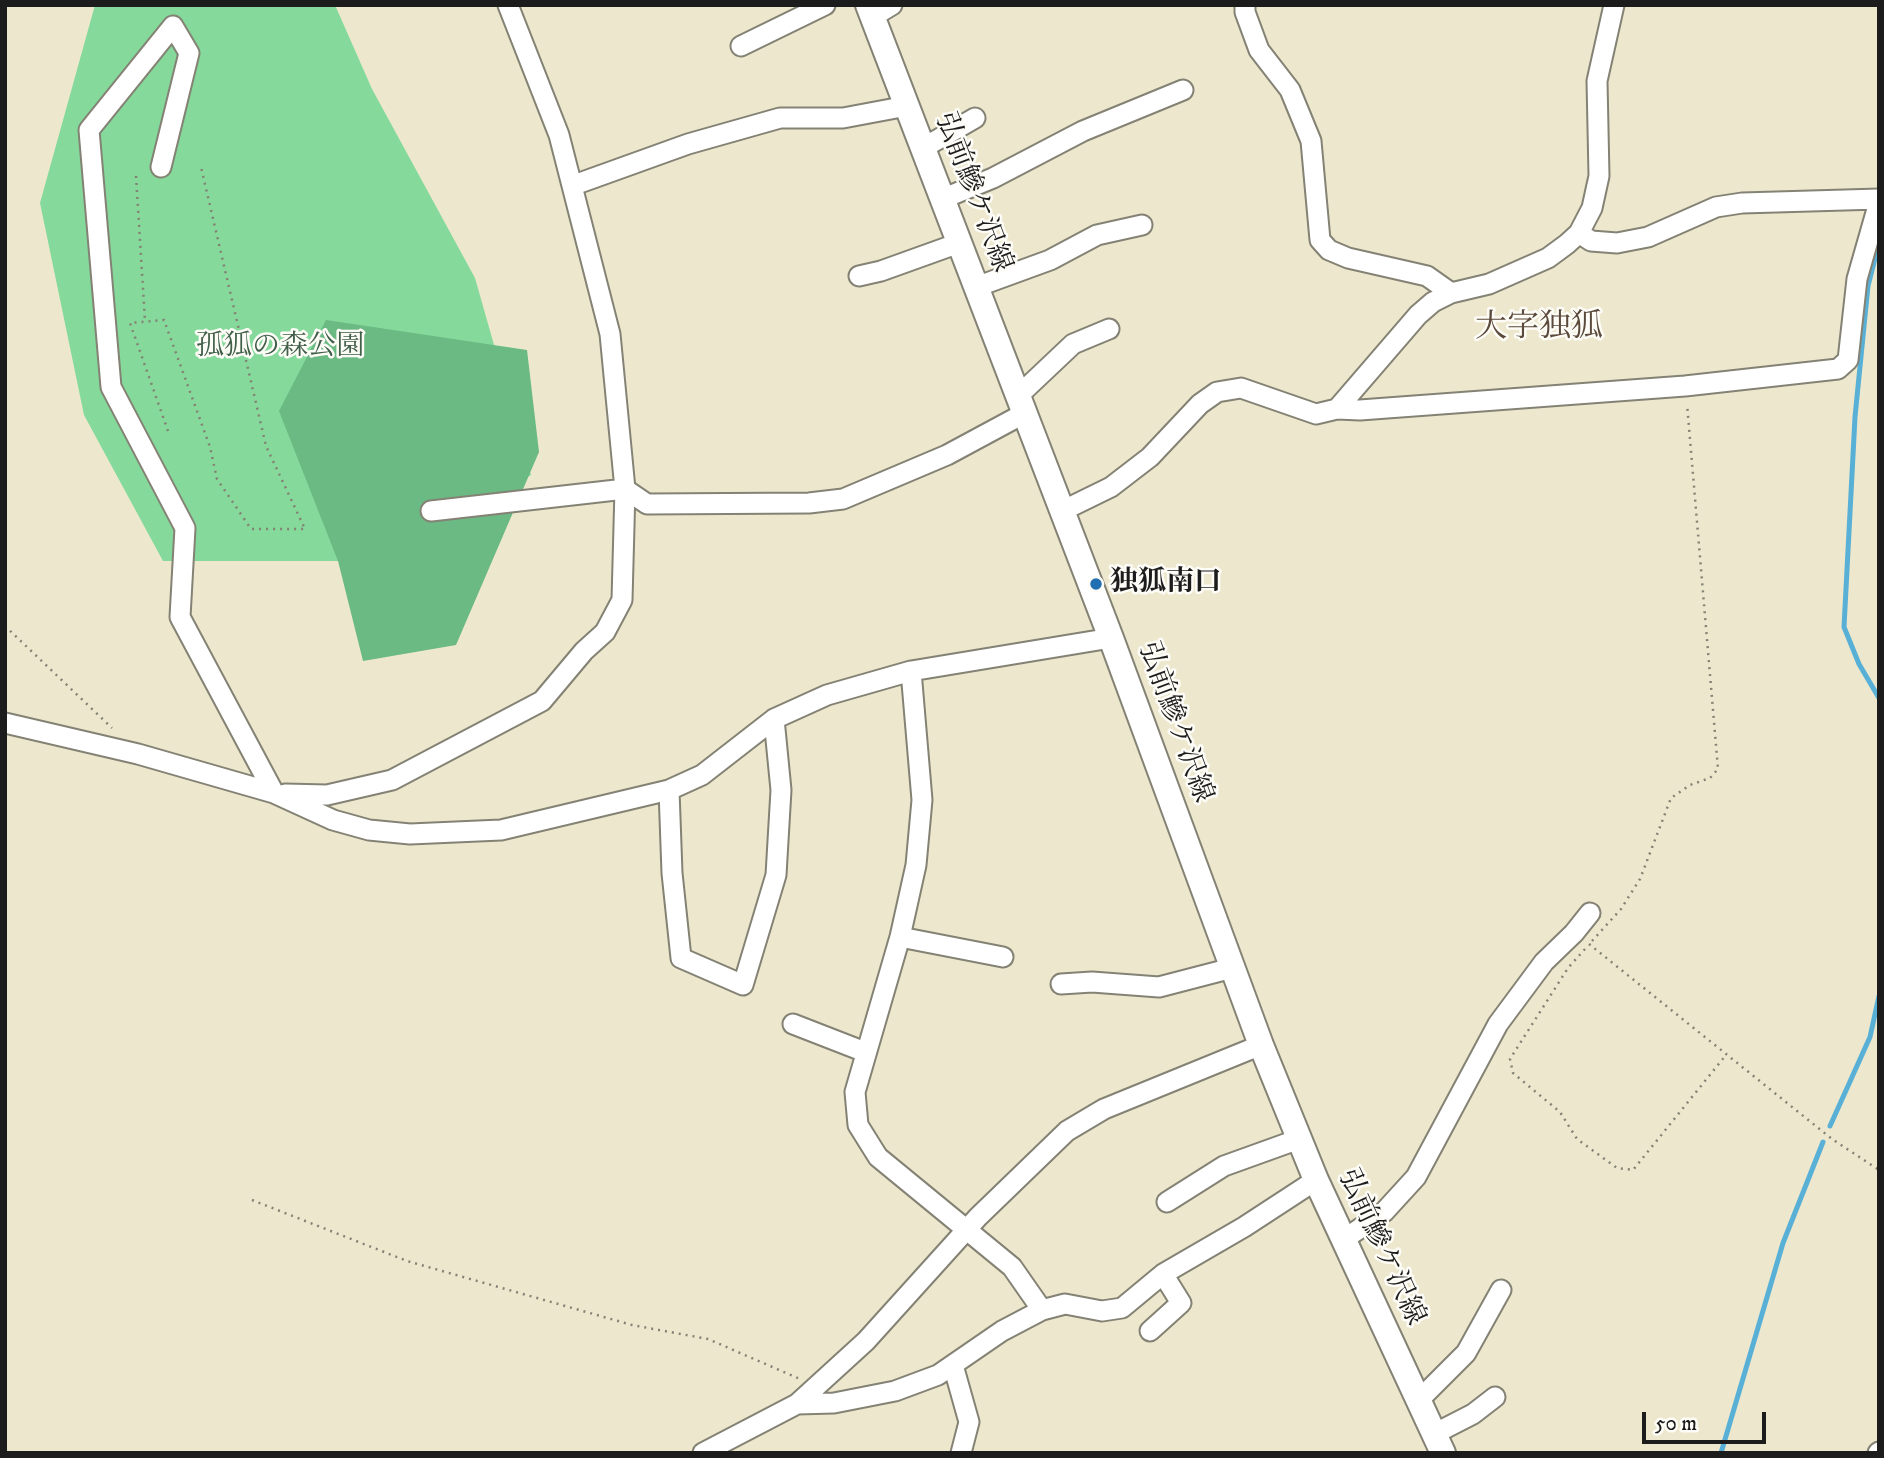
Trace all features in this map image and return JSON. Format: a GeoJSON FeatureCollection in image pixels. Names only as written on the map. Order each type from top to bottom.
{"type":"FeatureCollection","features":[{"type":"Feature","properties":{"kind":"main road","name":"弘前鰺ケ沢線"},"geometry":{"type":"LineString","coordinates":[[878,9],[906,106],[1111,638],[1261,1045],[1316,1180],[1438,1443]]}},
{"type":"Feature","properties":{"kind":"street"},"geometry":{"type":"LineString","coordinates":[[274,793],[327,795],[392,780],[542,701],[584,651],[605,632],[622,600],[625,489],[610,334],[589,259],[574,185],[555,122],[508,5]]}},
{"type":"Feature","properties":{"kind":"street"},"geometry":{"type":"LineString","coordinates":[[741,46],[825,5]]}},
{"type":"Feature","properties":{"kind":"street"},"geometry":{"type":"LineString","coordinates":[[1245,5],[1259,50],[1290,90],[1311,141],[1320,240],[1329,250],[1348,258],[1427,276],[1451,293]]}},
{"type":"Feature","properties":{"kind":"street"},"geometry":{"type":"LineString","coordinates":[[1337,409],[1418,314],[1451,293],[1489,284],[1548,258],[1578,233],[1592,208],[1599,176],[1597,81],[1614,5]]}},
{"type":"Feature","properties":{"kind":"street"},"geometry":{"type":"LineString","coordinates":[[161,167],[190,53],[173,26],[89,130],[111,387],[185,527],[180,617],[274,793]]}},
{"type":"Feature","properties":{"kind":"street"},"geometry":{"type":"LineString","coordinates":[[942,199],[993,178],[1083,131],[1182,90]]}},
{"type":"Feature","properties":{"kind":"street"},"geometry":{"type":"LineString","coordinates":[[574,185],[688,144],[780,118],[843,118],[906,106]]}},
{"type":"Feature","properties":{"kind":"street"},"geometry":{"type":"LineString","coordinates":[[923,148],[975,118]]}},
{"type":"Feature","properties":{"kind":"street"},"geometry":{"type":"LineString","coordinates":[[1062,511],[1111,487],[1150,457],[1200,404],[1217,392],[1241,388],[1315,414],[1337,409],[1360,410],[1685,386],[1838,369],[1848,360],[1857,279],[1879,201],[1742,203],[1716,207],[1648,237],[1617,243],[1591,241],[1578,233]]}},
{"type":"Feature","properties":{"kind":"street"},"geometry":{"type":"LineString","coordinates":[[976,287],[1050,260],[1097,235],[1142,225]]}},
{"type":"Feature","properties":{"kind":"street"},"geometry":{"type":"LineString","coordinates":[[859,276],[881,271],[959,243]]}},
{"type":"Feature","properties":{"kind":"street"},"geometry":{"type":"LineString","coordinates":[[431,511],[625,489],[647,504],[809,503],[843,499],[947,455],[1021,405],[1073,344],[1109,329]]}},
{"type":"Feature","properties":{"kind":"street"},"geometry":{"type":"LineString","coordinates":[[5,723],[138,754],[274,793],[333,820],[369,830],[410,834],[501,830],[669,790],[702,775],[774,719],[827,695],[911,671],[1111,638]]}},
{"type":"Feature","properties":{"kind":"street"},"geometry":{"type":"LineString","coordinates":[[911,671],[922,800],[916,865],[900,937],[855,1092],[858,1125],[878,1157],[1012,1267],[1042,1310]]}},
{"type":"Feature","properties":{"kind":"street"},"geometry":{"type":"LineString","coordinates":[[669,790],[672,873],[681,958],[743,985],[776,875],[781,790],[774,719]]}},
{"type":"Feature","properties":{"kind":"street"},"geometry":{"type":"LineString","coordinates":[[1343,1240],[1384,1212],[1416,1177],[1498,1024],[1544,962],[1582,939],[1590,913]]}},
{"type":"Feature","properties":{"kind":"street"},"geometry":{"type":"LineString","coordinates":[[900,937],[1003,957]]}},
{"type":"Feature","properties":{"kind":"street"},"geometry":{"type":"LineString","coordinates":[[1061,984],[1092,982],[1158,987],[1232,968]]}},
{"type":"Feature","properties":{"kind":"street"},"geometry":{"type":"LineString","coordinates":[[793,1024],[865,1052]]}},
{"type":"Feature","properties":{"kind":"street"},"geometry":{"type":"LineString","coordinates":[[703,1453],[797,1404],[866,1342],[967,1230],[1034,1160],[1067,1131],[1126,1100],[1261,1045]]}},
{"type":"Feature","properties":{"kind":"street"},"geometry":{"type":"LineString","coordinates":[[1167,1202],[1224,1166],[1299,1139]]}},
{"type":"Feature","properties":{"kind":"street"},"geometry":{"type":"LineString","coordinates":[[797,1404],[834,1404],[895,1391],[938,1376],[1002,1331],[1042,1310],[1065,1304],[1101,1311],[1122,1307],[1163,1273],[1244,1227],[1316,1180]]}},
{"type":"Feature","properties":{"kind":"street"},"geometry":{"type":"LineString","coordinates":[[1150,1331],[1181,1303],[1163,1273]]}},
{"type":"Feature","properties":{"kind":"street"},"geometry":{"type":"LineString","coordinates":[[1418,1401],[1466,1353],[1501,1290]]}},
{"type":"Feature","properties":{"kind":"street"},"geometry":{"type":"LineString","coordinates":[[953,1365],[969,1422],[961,1453]]}},
{"type":"Feature","properties":{"kind":"street"},"geometry":{"type":"LineString","coordinates":[[1438,1443],[1496,1397]]}},
{"type":"Feature","properties":{"kind":"path"},"geometry":{"type":"LineString","coordinates":[[168,431],[130,323],[164,320],[210,447],[217,479],[251,529],[305,529],[266,446],[201,167]]}},
{"type":"Feature","properties":{"kind":"path"},"geometry":{"type":"LineString","coordinates":[[136,176],[145,321]]}},
{"type":"Feature","properties":{"kind":"path"},"geometry":{"type":"LineString","coordinates":[[1685,386],[1718,769],[1710,778],[1690,785],[1671,798],[1640,878],[1621,909],[1582,939],[1568,968],[1510,1059],[1513,1073],[1560,1112],[1577,1139],[1616,1168],[1633,1170],[1726,1055]]}},
{"type":"Feature","properties":{"kind":"path"},"geometry":{"type":"LineString","coordinates":[[5,626],[138,754]]}},
{"type":"Feature","properties":{"kind":"path"},"geometry":{"type":"LineString","coordinates":[[1582,939],[1832,1139],[1879,1170]]}},
{"type":"Feature","properties":{"kind":"path"},"geometry":{"type":"LineString","coordinates":[[252,1200],[407,1261],[632,1325],[708,1339],[816,1387]]}},
{"type":"Feature","properties":{"kind":"green space","name":"孤狐の森公園"},"geometry":{"type":"Polygon","coordinates":[[[95,5],[335,5],[372,89],[475,278],[531,475],[393,561],[163,561],[84,415],[40,203],[95,5]]]}},
{"type":"Feature","properties":{"kind":"green space"},"geometry":{"type":"Polygon","coordinates":[[[326,320],[527,350],[539,452],[456,645],[363,661],[338,561],[279,411],[326,320]]]}},
{"type":"Feature","properties":{"kind":"waterway"},"geometry":{"type":"LineString","coordinates":[[1879,243],[1868,286],[1855,417],[1844,627],[1859,664],[1879,698]]}},
{"type":"Feature","properties":{"kind":"waterway"},"geometry":{"type":"LineString","coordinates":[[1830,1126],[1870,1037],[1879,996]]}},
{"type":"Feature","properties":{"kind":"waterway"},"geometry":{"type":"LineString","coordinates":[[1721,1453],[1783,1243],[1823,1142]]}},
{"type":"Feature","properties":{"kind":"place","name":"独狐南口"},"geometry":{"type":"Point","coordinates":[1096,584]}},
{"type":"Feature","properties":{"kind":"district","name":"大字独狐"},"geometry":{"type":"Point","coordinates":[1539,329]}}]}
